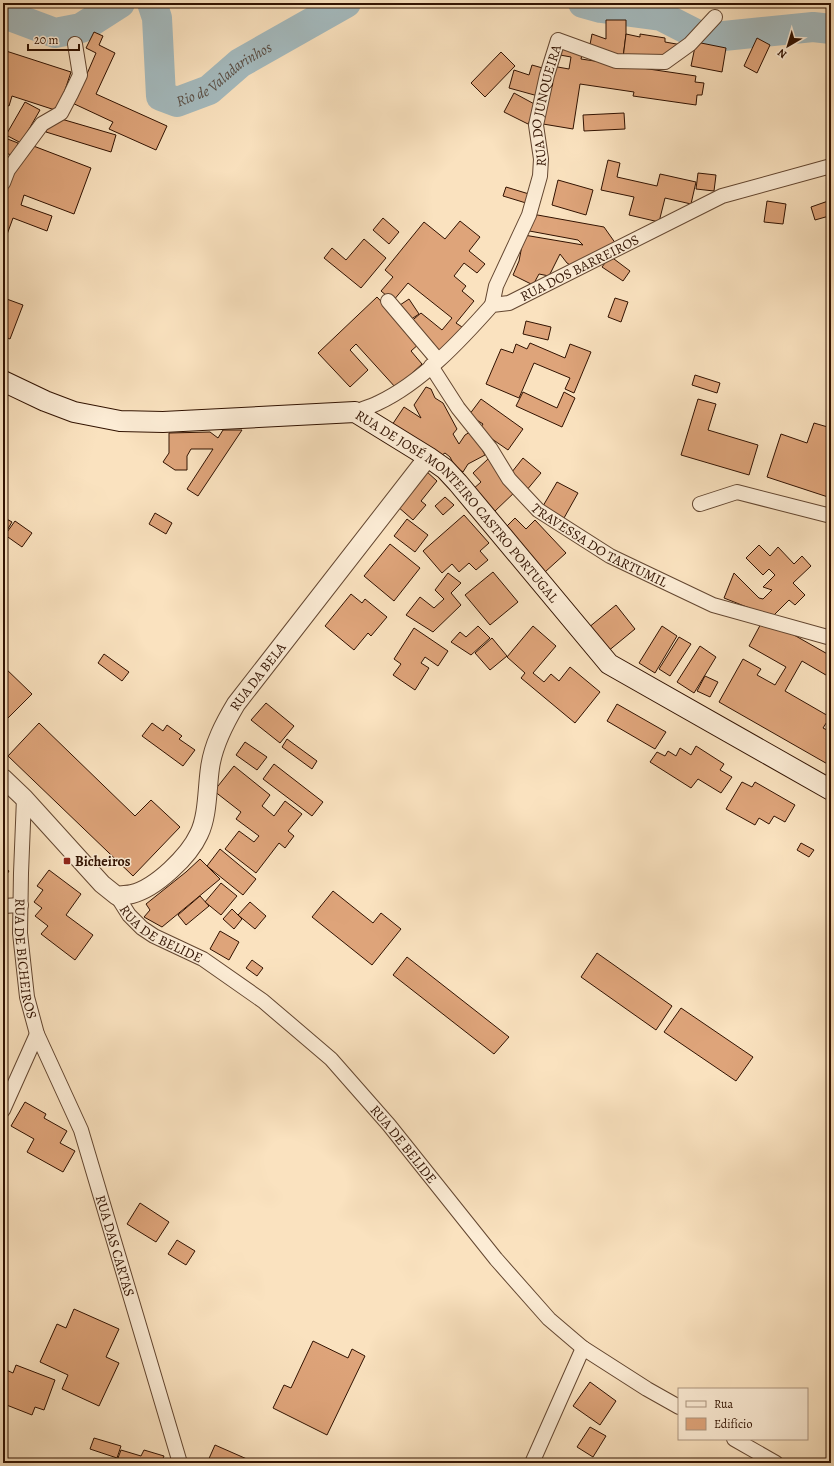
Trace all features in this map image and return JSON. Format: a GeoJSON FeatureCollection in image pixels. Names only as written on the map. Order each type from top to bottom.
{"type":"FeatureCollection","features":[{"type":"Feature","properties":{"kind":"main road","name":"RUA DE JOSÉ MONTEIRO CASTRO PORTUGAL"},"geometry":{"type":"LineString","coordinates":[[3,381],[45,401],[74,412],[120,421],[163,422],[354,412],[428,456],[445,469],[609,664],[831,790]]}},
{"type":"Feature","properties":{"kind":"street","name":"RUA DO JUNQUEIRA"},"geometry":{"type":"LineString","coordinates":[[492,305],[496,286],[529,215],[540,176],[540,159],[536,125],[547,75],[558,40],[616,61],[665,62],[690,44],[715,17]]}},
{"type":"Feature","properties":{"kind":"street"},"geometry":{"type":"LineString","coordinates":[[3,183],[8,170],[42,124],[61,113],[72,94],[80,75],[75,44]]}},
{"type":"Feature","properties":{"kind":"street","name":"RUA DOS BARREIROS"},"geometry":{"type":"LineString","coordinates":[[492,305],[509,303],[722,196],[831,166]]}},
{"type":"Feature","properties":{"kind":"street","name":"TRAVESSA DO TARTUMIL"},"geometry":{"type":"LineString","coordinates":[[388,301],[435,363],[458,408],[490,448],[509,479],[538,510],[610,556],[713,604],[831,638]]}},
{"type":"Feature","properties":{"kind":"street"},"geometry":{"type":"LineString","coordinates":[[354,412],[378,403],[400,391],[455,346],[492,305]]}},
{"type":"Feature","properties":{"kind":"street","name":"RUA DA BELA"},"geometry":{"type":"LineString","coordinates":[[117,896],[133,893],[150,886],[187,854],[200,834],[206,807],[210,767],[217,739],[236,704],[428,456]]}},
{"type":"Feature","properties":{"kind":"street"},"geometry":{"type":"LineString","coordinates":[[700,504],[737,492],[831,516]]}},
{"type":"Feature","properties":{"kind":"street"},"geometry":{"type":"LineString","coordinates":[[3,778],[24,798],[102,884],[117,896]]}},
{"type":"Feature","properties":{"kind":"street","name":"RUA DE BICHEIROS"},"geometry":{"type":"LineString","coordinates":[[3,1110],[37,1034],[27,997],[20,933],[24,798]]}},
{"type":"Feature","properties":{"kind":"street","name":"RUA DE BELIDE"},"geometry":{"type":"LineString","coordinates":[[117,896],[129,915],[142,928],[154,936],[209,963],[263,1001],[331,1059],[389,1125],[496,1259],[549,1319],[583,1348],[647,1389],[678,1406]]}},
{"type":"Feature","properties":{"kind":"street"},"geometry":{"type":"LineString","coordinates":[[3,906],[21,906]]}},
{"type":"Feature","properties":{"kind":"street","name":"RUA DAS CARTAS"},"geometry":{"type":"LineString","coordinates":[[37,1034],[81,1130],[180,1463]]}},
{"type":"Feature","properties":{"kind":"street"},"geometry":{"type":"LineString","coordinates":[[532,1463],[583,1348]]}},
{"type":"Feature","properties":{"kind":"street"},"geometry":{"type":"LineString","coordinates":[[736,1440],[776,1463]]}},
{"type":"Feature","properties":{"kind":"building"},"geometry":{"type":"Polygon","coordinates":[[[606,20],[626,20],[623,58],[589,50],[592,34],[606,39],[606,20]]]}},
{"type":"Feature","properties":{"kind":"building"},"geometry":{"type":"Polygon","coordinates":[[[94,32],[103,36],[99,45],[115,53],[96,94],[167,126],[156,150],[109,129],[113,122],[68,101],[83,83],[96,53],[86,48],[94,32]]]}},
{"type":"Feature","properties":{"kind":"building"},"geometry":{"type":"Polygon","coordinates":[[[626,34],[640,37],[640,34],[665,38],[665,42],[682,45],[656,60],[623,58],[626,34]]]}},
{"type":"Feature","properties":{"kind":"building"},"geometry":{"type":"Polygon","coordinates":[[[757,38],[770,45],[757,73],[744,66],[757,38]]]}},
{"type":"Feature","properties":{"kind":"building"},"geometry":{"type":"Polygon","coordinates":[[[696,42],[726,48],[722,72],[691,66],[696,42]]]}},
{"type":"Feature","properties":{"kind":"building"},"geometry":{"type":"Polygon","coordinates":[[[561,48],[583,51],[581,59],[696,76],[695,82],[704,83],[702,95],[697,95],[696,105],[633,96],[634,92],[580,84],[573,129],[543,124],[552,66],[569,69],[571,57],[560,55],[561,48]]]}},
{"type":"Feature","properties":{"kind":"building"},"geometry":{"type":"Polygon","coordinates":[[[3,50],[71,72],[58,111],[12,96],[9,106],[3,104],[3,50]]]}},
{"type":"Feature","properties":{"kind":"building"},"geometry":{"type":"Polygon","coordinates":[[[501,52],[515,66],[485,97],[471,83],[501,52]]]}},
{"type":"Feature","properties":{"kind":"building"},"geometry":{"type":"Polygon","coordinates":[[[532,65],[546,69],[538,96],[509,88],[514,70],[529,75],[532,65]]]}},
{"type":"Feature","properties":{"kind":"building"},"geometry":{"type":"Polygon","coordinates":[[[514,93],[538,106],[528,124],[504,112],[514,93]]]}},
{"type":"Feature","properties":{"kind":"building"},"geometry":{"type":"Polygon","coordinates":[[[25,102],[40,110],[21,143],[6,135],[25,102]]]}},
{"type":"Feature","properties":{"kind":"building"},"geometry":{"type":"Polygon","coordinates":[[[624,113],[625,129],[584,131],[583,115],[624,113]]]}},
{"type":"Feature","properties":{"kind":"building"},"geometry":{"type":"Polygon","coordinates":[[[51,116],[116,135],[111,152],[46,132],[51,116]]]}},
{"type":"Feature","properties":{"kind":"building"},"geometry":{"type":"Polygon","coordinates":[[[5,138],[18,143],[14,156],[3,152],[5,138]]]}},
{"type":"Feature","properties":{"kind":"building"},"geometry":{"type":"Polygon","coordinates":[[[23,142],[91,168],[74,214],[24,195],[21,205],[52,216],[47,231],[13,218],[5,240],[3,240],[3,195],[23,142]]]}},
{"type":"Feature","properties":{"kind":"building"},"geometry":{"type":"Polygon","coordinates":[[[608,160],[620,163],[617,177],[657,186],[660,174],[696,182],[691,204],[665,198],[659,222],[629,215],[634,197],[601,190],[608,160]]]}},
{"type":"Feature","properties":{"kind":"building"},"geometry":{"type":"Polygon","coordinates":[[[698,173],[716,175],[714,191],[696,189],[698,173]]]}},
{"type":"Feature","properties":{"kind":"building"},"geometry":{"type":"Polygon","coordinates":[[[558,180],[593,190],[586,215],[552,205],[558,180]]]}},
{"type":"Feature","properties":{"kind":"building"},"geometry":{"type":"Polygon","coordinates":[[[506,187],[529,194],[526,203],[503,196],[506,187]]]}},
{"type":"Feature","properties":{"kind":"building"},"geometry":{"type":"Polygon","coordinates":[[[831,200],[831,221],[829,216],[815,220],[811,207],[831,200]]]}},
{"type":"Feature","properties":{"kind":"building"},"geometry":{"type":"Polygon","coordinates":[[[767,201],[786,204],[783,224],[764,222],[767,201]]]}},
{"type":"Feature","properties":{"kind":"building"},"geometry":{"type":"Polygon","coordinates":[[[532,214],[604,227],[616,244],[572,266],[567,263],[560,254],[549,276],[539,274],[533,285],[513,275],[519,261],[524,235],[583,245],[578,240],[524,230],[532,214]]]}},
{"type":"Feature","properties":{"kind":"building"},"geometry":{"type":"Polygon","coordinates":[[[383,218],[399,232],[389,244],[373,230],[383,218]]]}},
{"type":"Feature","properties":{"kind":"building"},"geometry":{"type":"Polygon","coordinates":[[[460,221],[480,237],[469,251],[485,264],[477,273],[464,263],[454,276],[466,286],[462,291],[474,301],[456,323],[462,327],[435,356],[408,324],[421,313],[442,330],[452,318],[408,283],[393,301],[381,291],[393,277],[385,270],[424,222],[445,239],[460,221]]]}},
{"type":"Feature","properties":{"kind":"building"},"geometry":{"type":"Polygon","coordinates":[[[364,239],[386,258],[361,288],[324,258],[332,248],[346,260],[364,239]]]}},
{"type":"Feature","properties":{"kind":"building"},"geometry":{"type":"Polygon","coordinates":[[[610,256],[630,271],[623,281],[602,267],[610,256]]]}},
{"type":"Feature","properties":{"kind":"building"},"geometry":{"type":"Polygon","coordinates":[[[377,297],[420,343],[411,351],[422,364],[396,388],[356,344],[350,350],[368,370],[350,387],[318,353],[377,297]]]}},
{"type":"Feature","properties":{"kind":"building"},"geometry":{"type":"Polygon","coordinates":[[[4,298],[23,305],[10,339],[3,336],[4,298]]]}},
{"type":"Feature","properties":{"kind":"building"},"geometry":{"type":"Polygon","coordinates":[[[615,298],[628,302],[621,322],[608,317],[615,298]]]}},
{"type":"Feature","properties":{"kind":"building"},"geometry":{"type":"Polygon","coordinates":[[[409,299],[419,314],[407,322],[397,307],[409,299]]]}},
{"type":"Feature","properties":{"kind":"building"},"geometry":{"type":"Polygon","coordinates":[[[526,321],[551,327],[548,340],[523,334],[526,321]]]}},
{"type":"Feature","properties":{"kind":"building"},"geometry":{"type":"Polygon","coordinates":[[[530,343],[565,358],[570,344],[591,352],[574,393],[565,389],[570,378],[534,363],[519,398],[486,384],[501,349],[513,353],[516,344],[527,349],[530,343]]]}},
{"type":"Feature","properties":{"kind":"building"},"geometry":{"type":"Polygon","coordinates":[[[695,375],[720,383],[717,393],[692,385],[695,375]]]}},
{"type":"Feature","properties":{"kind":"building"},"geometry":{"type":"Polygon","coordinates":[[[426,387],[431,389],[435,398],[443,403],[457,429],[453,434],[459,444],[465,435],[470,432],[474,434],[485,455],[468,464],[463,472],[455,467],[450,457],[445,453],[439,457],[392,425],[404,407],[421,418],[414,405],[426,387]]]}},
{"type":"Feature","properties":{"kind":"building"},"geometry":{"type":"Polygon","coordinates":[[[523,392],[557,408],[564,392],[575,398],[562,427],[516,406],[523,392]]]}},
{"type":"Feature","properties":{"kind":"building"},"geometry":{"type":"Polygon","coordinates":[[[481,399],[523,429],[508,450],[479,430],[483,424],[469,415],[481,399]]]}},
{"type":"Feature","properties":{"kind":"building"},"geometry":{"type":"Polygon","coordinates":[[[698,399],[716,404],[708,430],[758,445],[749,475],[681,455],[698,399]]]}},
{"type":"Feature","properties":{"kind":"building"},"geometry":{"type":"Polygon","coordinates":[[[814,423],[831,428],[831,498],[767,477],[781,434],[807,443],[814,423]]]}},
{"type":"Feature","properties":{"kind":"building"},"geometry":{"type":"Polygon","coordinates":[[[223,430],[242,430],[198,496],[187,489],[213,449],[191,449],[187,456],[187,470],[175,470],[163,462],[169,453],[169,433],[210,432],[218,438],[223,430]]]}},
{"type":"Feature","properties":{"kind":"building"},"geometry":{"type":"Polygon","coordinates":[[[523,458],[541,473],[526,491],[508,477],[523,458]]]}},
{"type":"Feature","properties":{"kind":"building"},"geometry":{"type":"Polygon","coordinates":[[[488,459],[517,490],[494,512],[472,490],[481,482],[473,473],[488,459]]]}},
{"type":"Feature","properties":{"kind":"building"},"geometry":{"type":"Polygon","coordinates":[[[426,471],[437,481],[421,501],[426,505],[413,520],[397,506],[426,471]]]}},
{"type":"Feature","properties":{"kind":"building"},"geometry":{"type":"Polygon","coordinates":[[[557,482],[578,493],[564,518],[543,506],[557,482]]]}},
{"type":"Feature","properties":{"kind":"building"},"geometry":{"type":"Polygon","coordinates":[[[445,497],[454,505],[443,515],[435,506],[445,497]]]}},
{"type":"Feature","properties":{"kind":"building"},"geometry":{"type":"Polygon","coordinates":[[[155,513],[172,523],[166,534],[149,524],[155,513]]]}},
{"type":"Feature","properties":{"kind":"building"},"geometry":{"type":"Polygon","coordinates":[[[464,515],[489,543],[480,551],[488,560],[476,570],[469,563],[459,572],[452,564],[442,573],[423,551],[464,515]]]}},
{"type":"Feature","properties":{"kind":"building"},"geometry":{"type":"Polygon","coordinates":[[[3,517],[12,522],[6,532],[3,531],[3,517]]]}},
{"type":"Feature","properties":{"kind":"building"},"geometry":{"type":"Polygon","coordinates":[[[515,518],[526,529],[535,520],[566,553],[545,572],[505,528],[515,518]]]}},
{"type":"Feature","properties":{"kind":"building"},"geometry":{"type":"Polygon","coordinates":[[[407,519],[428,535],[415,552],[394,536],[407,519]]]}},
{"type":"Feature","properties":{"kind":"building"},"geometry":{"type":"Polygon","coordinates":[[[15,521],[32,533],[22,547],[5,535],[15,521]]]}},
{"type":"Feature","properties":{"kind":"building"},"geometry":{"type":"Polygon","coordinates":[[[390,544],[420,568],[394,601],[364,576],[390,544]]]}},
{"type":"Feature","properties":{"kind":"building"},"geometry":{"type":"Polygon","coordinates":[[[759,545],[770,556],[778,547],[794,564],[802,556],[811,566],[793,583],[805,595],[795,605],[789,600],[772,617],[724,598],[734,573],[759,598],[763,599],[772,590],[763,587],[775,575],[769,569],[763,575],[746,558],[759,545]]]}},
{"type":"Feature","properties":{"kind":"building"},"geometry":{"type":"Polygon","coordinates":[[[493,572],[518,602],[490,625],[465,595],[493,572]]]}},
{"type":"Feature","properties":{"kind":"building"},"geometry":{"type":"Polygon","coordinates":[[[448,573],[461,583],[451,593],[461,605],[433,632],[406,615],[420,597],[434,608],[444,599],[435,590],[448,573]]]}},
{"type":"Feature","properties":{"kind":"building"},"geometry":{"type":"Polygon","coordinates":[[[351,594],[362,603],[365,599],[387,617],[371,636],[368,633],[354,650],[325,626],[351,594]]]}},
{"type":"Feature","properties":{"kind":"building"},"geometry":{"type":"Polygon","coordinates":[[[616,605],[635,629],[607,652],[588,628],[616,605]]]}},
{"type":"Feature","properties":{"kind":"building"},"geometry":{"type":"Polygon","coordinates":[[[764,618],[831,656],[831,678],[802,661],[785,691],[830,717],[823,728],[831,732],[831,766],[719,702],[743,659],[761,669],[757,675],[775,685],[786,667],[749,646],[764,618]]]}},
{"type":"Feature","properties":{"kind":"building"},"geometry":{"type":"Polygon","coordinates":[[[478,626],[490,638],[471,655],[451,642],[460,632],[466,637],[478,626]]]}},
{"type":"Feature","properties":{"kind":"building"},"geometry":{"type":"Polygon","coordinates":[[[533,626],[556,646],[533,673],[544,682],[551,674],[559,681],[570,667],[600,692],[575,723],[521,678],[525,673],[507,657],[533,626]]]}},
{"type":"Feature","properties":{"kind":"building"},"geometry":{"type":"Polygon","coordinates":[[[662,626],[677,636],[655,673],[639,663],[662,626]]]}},
{"type":"Feature","properties":{"kind":"building"},"geometry":{"type":"Polygon","coordinates":[[[414,628],[448,651],[438,666],[425,657],[421,663],[429,668],[415,690],[393,675],[401,664],[394,659],[414,628]]]}},
{"type":"Feature","properties":{"kind":"building"},"geometry":{"type":"Polygon","coordinates":[[[679,637],[691,644],[670,676],[659,669],[679,637]]]}},
{"type":"Feature","properties":{"kind":"building"},"geometry":{"type":"Polygon","coordinates":[[[492,638],[507,656],[490,670],[475,653],[492,638]]]}},
{"type":"Feature","properties":{"kind":"building"},"geometry":{"type":"Polygon","coordinates":[[[700,646],[716,657],[694,693],[677,682],[700,646]]]}},
{"type":"Feature","properties":{"kind":"building"},"geometry":{"type":"Polygon","coordinates":[[[104,654],[129,672],[122,681],[98,663],[104,654]]]}},
{"type":"Feature","properties":{"kind":"building"},"geometry":{"type":"Polygon","coordinates":[[[3,666],[32,694],[3,723],[3,666]]]}},
{"type":"Feature","properties":{"kind":"building"},"geometry":{"type":"Polygon","coordinates":[[[705,676],[718,682],[710,697],[697,691],[705,676]]]}},
{"type":"Feature","properties":{"kind":"building"},"geometry":{"type":"Polygon","coordinates":[[[266,703],[294,726],[280,743],[251,720],[266,703]]]}},
{"type":"Feature","properties":{"kind":"building"},"geometry":{"type":"Polygon","coordinates":[[[617,704],[666,732],[655,749],[607,721],[617,704]]]}},
{"type":"Feature","properties":{"kind":"building"},"geometry":{"type":"Polygon","coordinates":[[[39,723],[135,816],[151,800],[180,827],[133,876],[8,756],[39,723]]]}},
{"type":"Feature","properties":{"kind":"building"},"geometry":{"type":"Polygon","coordinates":[[[152,723],[163,731],[167,725],[182,736],[179,739],[195,750],[183,766],[142,736],[152,723]]]}},
{"type":"Feature","properties":{"kind":"building"},"geometry":{"type":"Polygon","coordinates":[[[287,739],[317,761],[312,769],[282,747],[287,739]]]}},
{"type":"Feature","properties":{"kind":"building"},"geometry":{"type":"Polygon","coordinates":[[[245,742],[267,757],[257,770],[236,755],[245,742]]]}},
{"type":"Feature","properties":{"kind":"building"},"geometry":{"type":"Polygon","coordinates":[[[696,746],[724,764],[720,770],[732,777],[721,793],[698,779],[691,788],[650,762],[657,752],[665,756],[668,751],[676,756],[680,748],[691,755],[696,746]]]}},
{"type":"Feature","properties":{"kind":"building"},"geometry":{"type":"Polygon","coordinates":[[[274,764],[323,802],[312,816],[263,779],[274,764]]]}},
{"type":"Feature","properties":{"kind":"building"},"geometry":{"type":"Polygon","coordinates":[[[234,766],[270,795],[262,806],[274,816],[285,801],[302,814],[288,831],[294,836],[285,848],[279,843],[256,873],[225,849],[239,831],[254,842],[259,836],[236,819],[241,812],[214,791],[234,766]]]}},
{"type":"Feature","properties":{"kind":"building"},"geometry":{"type":"Polygon","coordinates":[[[742,782],[752,787],[755,782],[795,805],[785,822],[774,816],[769,824],[759,818],[755,825],[726,809],[742,782]]]}},
{"type":"Feature","properties":{"kind":"building"},"geometry":{"type":"Polygon","coordinates":[[[801,843],[814,850],[809,857],[797,850],[801,843]]]}},
{"type":"Feature","properties":{"kind":"building"},"geometry":{"type":"Polygon","coordinates":[[[220,849],[256,879],[243,895],[207,866],[220,849]]]}},
{"type":"Feature","properties":{"kind":"building"},"geometry":{"type":"Polygon","coordinates":[[[200,859],[220,879],[162,927],[144,917],[150,910],[146,904],[200,859]]]}},
{"type":"Feature","properties":{"kind":"building"},"geometry":{"type":"Polygon","coordinates":[[[3,866],[9,871],[3,880],[3,866]]]}},
{"type":"Feature","properties":{"kind":"building"},"geometry":{"type":"Polygon","coordinates":[[[49,870],[81,894],[66,915],[93,935],[75,960],[41,934],[48,926],[35,916],[42,908],[34,902],[43,890],[37,886],[49,870]]]}},
{"type":"Feature","properties":{"kind":"building"},"geometry":{"type":"Polygon","coordinates":[[[221,883],[237,896],[221,915],[205,902],[221,883]]]}},
{"type":"Feature","properties":{"kind":"building"},"geometry":{"type":"Polygon","coordinates":[[[333,891],[373,923],[381,913],[401,929],[372,965],[312,917],[333,891]]]}},
{"type":"Feature","properties":{"kind":"building"},"geometry":{"type":"Polygon","coordinates":[[[200,896],[209,906],[186,925],[178,915],[200,896]]]}},
{"type":"Feature","properties":{"kind":"building"},"geometry":{"type":"Polygon","coordinates":[[[250,902],[266,916],[255,929],[238,915],[250,902]]]}},
{"type":"Feature","properties":{"kind":"building"},"geometry":{"type":"Polygon","coordinates":[[[232,909],[242,919],[234,929],[223,919],[232,909]]]}},
{"type":"Feature","properties":{"kind":"building"},"geometry":{"type":"Polygon","coordinates":[[[220,931],[239,942],[229,960],[210,949],[220,931]]]}},
{"type":"Feature","properties":{"kind":"building"},"geometry":{"type":"Polygon","coordinates":[[[597,953],[672,1006],[656,1030],[581,977],[597,953]]]}},
{"type":"Feature","properties":{"kind":"building"},"geometry":{"type":"Polygon","coordinates":[[[407,957],[509,1037],[494,1054],[393,975],[407,957]]]}},
{"type":"Feature","properties":{"kind":"building"},"geometry":{"type":"Polygon","coordinates":[[[252,960],[263,968],[257,976],[246,968],[252,960]]]}},
{"type":"Feature","properties":{"kind":"building"},"geometry":{"type":"Polygon","coordinates":[[[681,1008],[753,1057],[736,1081],[664,1032],[681,1008]]]}},
{"type":"Feature","properties":{"kind":"building"},"geometry":{"type":"Polygon","coordinates":[[[25,1102],[46,1114],[44,1118],[67,1131],[60,1143],[75,1151],[63,1172],[27,1152],[34,1139],[11,1126],[25,1102]]]}},
{"type":"Feature","properties":{"kind":"building"},"geometry":{"type":"Polygon","coordinates":[[[140,1203],[169,1222],[156,1242],[127,1224],[140,1203]]]}},
{"type":"Feature","properties":{"kind":"building"},"geometry":{"type":"Polygon","coordinates":[[[177,1240],[195,1251],[186,1265],[168,1254],[177,1240]]]}},
{"type":"Feature","properties":{"kind":"building"},"geometry":{"type":"Polygon","coordinates":[[[74,1309],[119,1329],[106,1357],[119,1363],[99,1406],[62,1389],[68,1375],[40,1362],[57,1324],[66,1328],[74,1309]]]}},
{"type":"Feature","properties":{"kind":"building"},"geometry":{"type":"Polygon","coordinates":[[[313,1341],[348,1358],[352,1349],[365,1356],[327,1435],[273,1408],[284,1385],[291,1388],[313,1341]]]}},
{"type":"Feature","properties":{"kind":"building"},"geometry":{"type":"Polygon","coordinates":[[[16,1365],[55,1380],[44,1410],[35,1407],[32,1415],[4,1404],[3,1372],[4,1369],[13,1373],[16,1365]]]}},
{"type":"Feature","properties":{"kind":"building"},"geometry":{"type":"Polygon","coordinates":[[[590,1382],[616,1401],[600,1425],[573,1406],[590,1382]]]}},
{"type":"Feature","properties":{"kind":"building"},"geometry":{"type":"Polygon","coordinates":[[[590,1427],[606,1436],[593,1457],[577,1447],[590,1427]]]}},
{"type":"Feature","properties":{"kind":"building"},"geometry":{"type":"Polygon","coordinates":[[[94,1438],[121,1446],[117,1458],[90,1449],[94,1438]]]}},
{"type":"Feature","properties":{"kind":"building"},"geometry":{"type":"Polygon","coordinates":[[[215,1445],[256,1463],[207,1463],[215,1445]]]}},
{"type":"Feature","properties":{"kind":"building"},"geometry":{"type":"Polygon","coordinates":[[[121,1450],[141,1456],[144,1450],[164,1456],[161,1463],[133,1463],[118,1458],[121,1450]]]}},
{"type":"Feature","properties":{"kind":"waterway","name":"Rio de Valadarinhos"},"geometry":{"type":"LineString","coordinates":[[3,12],[55,33],[81,28],[120,3]]}},
{"type":"Feature","properties":{"kind":"waterway","name":"Rio de Valadarinhos"},"geometry":{"type":"LineString","coordinates":[[152,3],[157,18],[161,96],[177,102],[209,90],[240,63],[346,3]]}},
{"type":"Feature","properties":{"kind":"waterway","name":"Rio de Valadarinhos"},"geometry":{"type":"LineString","coordinates":[[583,3],[601,8],[661,16],[704,38],[813,27],[831,29]]}},
{"type":"Feature","properties":{"kind":"place","name":"Bicheiros"},"geometry":{"type":"Point","coordinates":[67,861]}}]}
